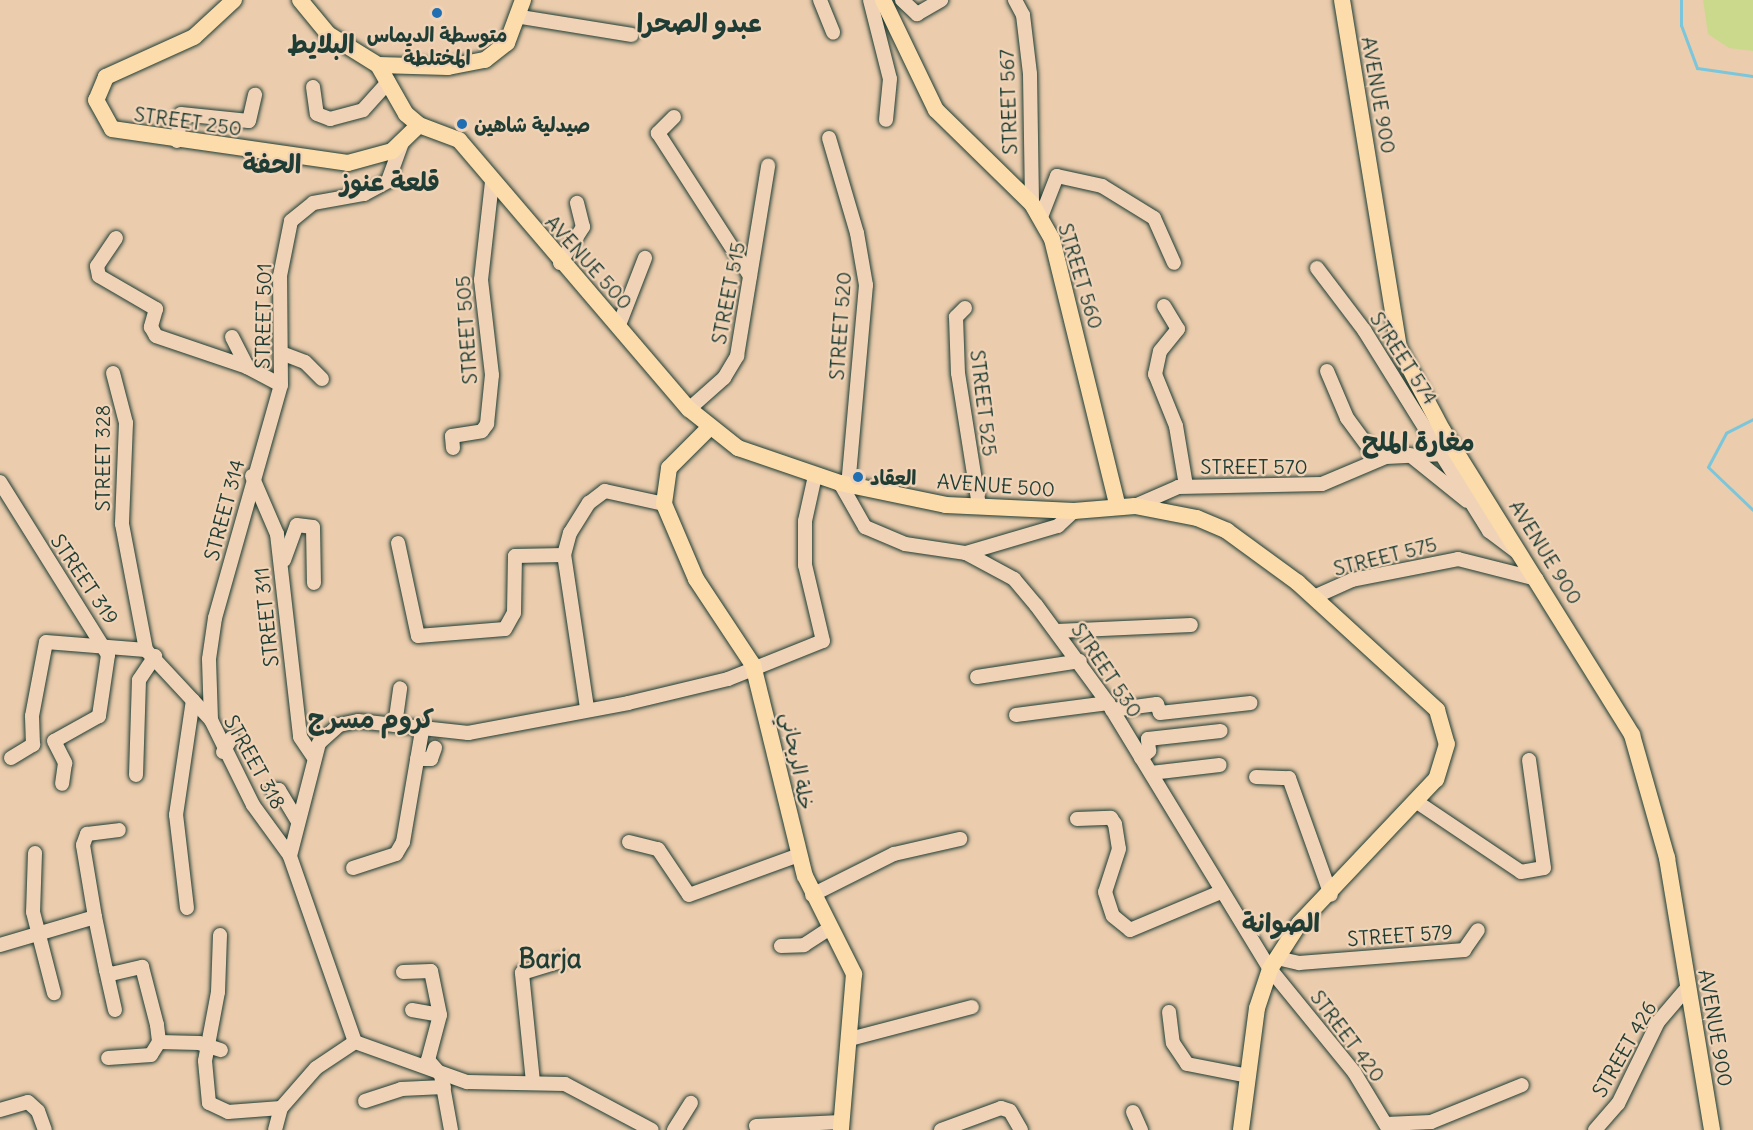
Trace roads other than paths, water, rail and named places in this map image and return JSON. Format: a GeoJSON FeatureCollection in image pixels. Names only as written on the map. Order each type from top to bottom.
{"type":"FeatureCollection","features":[{"type":"Feature","properties":{"kind":"main road","name":"STREET 250"},"geometry":{"type":"LineString","coordinates":[[234,0],[204,30],[116,71],[99,86],[96,100],[112,129],[177,141],[348,163],[375,159],[403,140],[419,125]]}},
{"type":"Feature","properties":{"kind":"main road"},"geometry":{"type":"LineString","coordinates":[[300,0],[328,34],[378,65],[419,125]]}},
{"type":"Feature","properties":{"kind":"main road","name":"STREET 560"},"geometry":{"type":"LineString","coordinates":[[884,0],[936,110],[1037,211],[1066,285],[1126,507]]}},
{"type":"Feature","properties":{"kind":"main road","name":"AVENUE 900"},"geometry":{"type":"LineString","coordinates":[[1342,0],[1399,348],[1520,554],[1632,735],[1667,858],[1712,1130]]}},
{"type":"Feature","properties":{"kind":"main road"},"geometry":{"type":"LineString","coordinates":[[378,65],[448,67],[485,60],[507,43],[522,8]]}},
{"type":"Feature","properties":{"kind":"main road","name":"AVENUE 500"},"geometry":{"type":"LineString","coordinates":[[419,125],[459,140],[560,263],[619,325],[708,429],[748,452],[815,476],[945,505],[1074,511],[1126,507],[1170,511],[1227,531],[1314,597],[1443,718],[1447,755],[1417,802],[1331,895],[1299,924],[1273,964],[1257,1008],[1241,1130]]}},
{"type":"Feature","properties":{"kind":"main road"},"geometry":{"type":"LineString","coordinates":[[664,504],[669,468],[708,429]]}},
{"type":"Feature","properties":{"kind":"main road","name":"خلة الريحاني"},"geometry":{"type":"LineString","coordinates":[[664,504],[696,579],[753,665],[799,855],[812,895],[854,974],[841,1126]]}},
{"type":"Feature","properties":{"kind":"street"},"geometry":{"type":"LineString","coordinates":[[820,0],[833,32]]}},
{"type":"Feature","properties":{"kind":"street"},"geometry":{"type":"LineString","coordinates":[[870,0],[890,79],[886,120]]}},
{"type":"Feature","properties":{"kind":"street"},"geometry":{"type":"LineString","coordinates":[[903,0],[917,14],[941,0]]}},
{"type":"Feature","properties":{"kind":"street","name":"STREET 567"},"geometry":{"type":"LineString","coordinates":[[1015,0],[1023,15],[1030,74],[1037,211]]}},
{"type":"Feature","properties":{"kind":"street"},"geometry":{"type":"LineString","coordinates":[[1335,0],[1342,0]]}},
{"type":"Feature","properties":{"kind":"street"},"geometry":{"type":"LineString","coordinates":[[522,8],[632,35]]}},
{"type":"Feature","properties":{"kind":"street"},"geometry":{"type":"LineString","coordinates":[[313,87],[317,114],[330,119],[363,110],[388,82]]}},
{"type":"Feature","properties":{"kind":"street"},"geometry":{"type":"LineString","coordinates":[[177,141],[181,114],[249,121],[255,95]]}},
{"type":"Feature","properties":{"kind":"street"},"geometry":{"type":"LineString","coordinates":[[674,117],[658,133],[750,276]]}},
{"type":"Feature","properties":{"kind":"street","name":"STREET 520"},"geometry":{"type":"LineString","coordinates":[[829,138],[852,212],[866,285],[844,484]]}},
{"type":"Feature","properties":{"kind":"street","name":"STREET 501"},"geometry":{"type":"LineString","coordinates":[[281,385],[284,354],[280,276],[291,221],[313,203],[364,194],[388,181],[403,140]]}},
{"type":"Feature","properties":{"kind":"street","name":"STREET 515"},"geometry":{"type":"LineString","coordinates":[[689,409],[724,378],[736,356],[768,166]]}},
{"type":"Feature","properties":{"kind":"street"},"geometry":{"type":"LineString","coordinates":[[1037,211],[1057,176],[1102,186],[1154,218],[1174,263]]}},
{"type":"Feature","properties":{"kind":"street","name":"STREET 505"},"geometry":{"type":"LineString","coordinates":[[453,448],[452,436],[482,431],[487,423],[492,375],[481,280],[492,182]]}},
{"type":"Feature","properties":{"kind":"street"},"geometry":{"type":"LineString","coordinates":[[560,263],[583,227],[577,203]]}},
{"type":"Feature","properties":{"kind":"street"},"geometry":{"type":"LineString","coordinates":[[116,238],[97,266],[99,276],[156,309],[151,327],[156,336],[247,367],[281,385]]}},
{"type":"Feature","properties":{"kind":"street"},"geometry":{"type":"LineString","coordinates":[[619,325],[645,258]]}},
{"type":"Feature","properties":{"kind":"street","name":"STREET 574"},"geometry":{"type":"LineString","coordinates":[[1317,268],[1444,454],[1480,516],[1506,547],[1520,554]]}},
{"type":"Feature","properties":{"kind":"street"},"geometry":{"type":"LineString","coordinates":[[1164,306],[1178,329],[1160,351],[1155,374],[1176,426],[1186,486]]}},
{"type":"Feature","properties":{"kind":"street","name":"STREET 525"},"geometry":{"type":"LineString","coordinates":[[965,308],[957,317],[958,373],[979,506]]}},
{"type":"Feature","properties":{"kind":"street"},"geometry":{"type":"LineString","coordinates":[[232,336],[247,367]]}},
{"type":"Feature","properties":{"kind":"street"},"geometry":{"type":"LineString","coordinates":[[284,354],[305,362],[322,379]]}},
{"type":"Feature","properties":{"kind":"street"},"geometry":{"type":"LineString","coordinates":[[1327,371],[1347,418],[1378,460]]}},
{"type":"Feature","properties":{"kind":"street","name":"STREET 328"},"geometry":{"type":"LineString","coordinates":[[113,373],[126,423],[122,524],[150,653]]}},
{"type":"Feature","properties":{"kind":"street","name":"STREET 314"},"geometry":{"type":"LineString","coordinates":[[211,720],[209,659],[215,618],[252,476],[281,385]]}},
{"type":"Feature","properties":{"kind":"street"},"geometry":{"type":"LineString","coordinates":[[1409,454],[1426,448],[1428,430]]}},
{"type":"Feature","properties":{"kind":"street"},"geometry":{"type":"LineString","coordinates":[[1409,454],[1445,479],[1480,516]]}},
{"type":"Feature","properties":{"kind":"street","name":"STREET 570"},"geometry":{"type":"LineString","coordinates":[[1126,507],[1186,486],[1322,484],[1378,460],[1409,454],[1444,454]]}},
{"type":"Feature","properties":{"kind":"street","name":"STREET 311"},"geometry":{"type":"LineString","coordinates":[[252,476],[277,534],[300,737],[313,756]]}},
{"type":"Feature","properties":{"kind":"street"},"geometry":{"type":"LineString","coordinates":[[290,856],[313,756],[339,725],[358,721],[422,731],[468,733],[728,680],[753,665],[824,641],[806,565],[805,521],[815,476]]}},
{"type":"Feature","properties":{"kind":"street","name":"STREET 319"},"geometry":{"type":"LineString","coordinates":[[0,482],[105,644],[99,716],[54,741],[65,763],[62,784]]}},
{"type":"Feature","properties":{"kind":"street","name":"STREET 530"},"geometry":{"type":"LineString","coordinates":[[844,484],[865,527],[905,544],[966,553],[1014,579],[1080,661],[1151,773],[1221,892],[1273,964]]}},
{"type":"Feature","properties":{"kind":"street"},"geometry":{"type":"LineString","coordinates":[[587,708],[564,555],[578,519],[605,491],[664,504]]}},
{"type":"Feature","properties":{"kind":"street"},"geometry":{"type":"LineString","coordinates":[[966,553],[1058,526],[1074,511]]}},
{"type":"Feature","properties":{"kind":"street"},"geometry":{"type":"LineString","coordinates":[[282,574],[297,525],[307,525],[313,527],[315,541],[314,583]]}},
{"type":"Feature","properties":{"kind":"street"},"geometry":{"type":"LineString","coordinates":[[398,543],[418,636],[505,629],[513,623],[515,556],[564,555]]}},
{"type":"Feature","properties":{"kind":"street","name":"STREET 575"},"geometry":{"type":"LineString","coordinates":[[1314,597],[1352,580],[1458,560],[1537,579]]}},
{"type":"Feature","properties":{"kind":"street"},"geometry":{"type":"LineString","coordinates":[[1057,632],[1191,625]]}},
{"type":"Feature","properties":{"kind":"street"},"geometry":{"type":"LineString","coordinates":[[11,758],[33,745],[32,716],[46,642],[88,648],[105,644],[150,653],[139,680],[136,775]]}},
{"type":"Feature","properties":{"kind":"street","name":"STREET 318"},"geometry":{"type":"LineString","coordinates":[[150,653],[211,720],[223,752],[290,856],[355,1042]]}},
{"type":"Feature","properties":{"kind":"street"},"geometry":{"type":"LineString","coordinates":[[977,676],[1080,661]]}},
{"type":"Feature","properties":{"kind":"street"},"geometry":{"type":"LineString","coordinates":[[394,725],[400,688]]}},
{"type":"Feature","properties":{"kind":"street"},"geometry":{"type":"LineString","coordinates":[[187,909],[177,815],[193,700]]}},
{"type":"Feature","properties":{"kind":"street"},"geometry":{"type":"LineString","coordinates":[[1016,715],[1157,704],[1160,713],[1250,703]]}},
{"type":"Feature","properties":{"kind":"street"},"geometry":{"type":"LineString","coordinates":[[353,868],[396,854],[422,731]]}},
{"type":"Feature","properties":{"kind":"street"},"geometry":{"type":"LineString","coordinates":[[1141,758],[1149,751],[1148,739],[1221,731]]}},
{"type":"Feature","properties":{"kind":"street"},"geometry":{"type":"LineString","coordinates":[[223,752],[232,736]]}},
{"type":"Feature","properties":{"kind":"street"},"geometry":{"type":"LineString","coordinates":[[417,759],[431,759],[435,748]]}},
{"type":"Feature","properties":{"kind":"street"},"geometry":{"type":"LineString","coordinates":[[1417,802],[1521,872],[1544,868],[1529,760]]}},
{"type":"Feature","properties":{"kind":"street"},"geometry":{"type":"LineString","coordinates":[[1151,773],[1220,765]]}},
{"type":"Feature","properties":{"kind":"street"},"geometry":{"type":"LineString","coordinates":[[1256,777],[1289,778],[1331,895]]}},
{"type":"Feature","properties":{"kind":"street"},"geometry":{"type":"LineString","coordinates":[[273,790],[279,790],[301,810]]}},
{"type":"Feature","properties":{"kind":"street"},"geometry":{"type":"LineString","coordinates":[[1077,819],[1111,818],[1115,824],[1119,849],[1105,892],[1113,916],[1130,930],[1221,892]]}},
{"type":"Feature","properties":{"kind":"street"},"geometry":{"type":"LineString","coordinates":[[115,1010],[95,917],[83,845],[87,834],[118,830]]}},
{"type":"Feature","properties":{"kind":"street"},"geometry":{"type":"LineString","coordinates":[[812,895],[894,854],[960,839]]}},
{"type":"Feature","properties":{"kind":"street"},"geometry":{"type":"LineString","coordinates":[[629,842],[658,849],[689,895],[799,855]]}},
{"type":"Feature","properties":{"kind":"street"},"geometry":{"type":"LineString","coordinates":[[35,853],[31,899],[36,933],[54,993]]}},
{"type":"Feature","properties":{"kind":"street"},"geometry":{"type":"LineString","coordinates":[[0,945],[95,917]]}},
{"type":"Feature","properties":{"kind":"street"},"geometry":{"type":"LineString","coordinates":[[781,946],[804,945],[830,929]]}},
{"type":"Feature","properties":{"kind":"street","name":"STREET 579"},"geometry":{"type":"LineString","coordinates":[[1273,964],[1464,950],[1478,930]]}},
{"type":"Feature","properties":{"kind":"street"},"geometry":{"type":"LineString","coordinates":[[220,935],[215,1049],[205,1061],[209,1103],[228,1112],[281,1108]]}},
{"type":"Feature","properties":{"kind":"street"},"geometry":{"type":"LineString","coordinates":[[533,1082],[522,973],[561,961]]}},
{"type":"Feature","properties":{"kind":"street","name":"STREET 420"},"geometry":{"type":"LineString","coordinates":[[1273,964],[1354,1072],[1388,1127]]}},
{"type":"Feature","properties":{"kind":"street"},"geometry":{"type":"LineString","coordinates":[[106,970],[111,974],[142,967],[159,1042],[151,1055],[108,1058]]}},
{"type":"Feature","properties":{"kind":"street"},"geometry":{"type":"LineString","coordinates":[[403,972],[431,971],[440,1015],[428,1060],[442,1081],[451,1130]]}},
{"type":"Feature","properties":{"kind":"street","name":"STREET 426"},"geometry":{"type":"LineString","coordinates":[[1595,1130],[1623,1095],[1658,1022],[1687,988]]}},
{"type":"Feature","properties":{"kind":"street"},"geometry":{"type":"LineString","coordinates":[[849,1039],[972,1008]]}},
{"type":"Feature","properties":{"kind":"street"},"geometry":{"type":"LineString","coordinates":[[412,1010],[440,1015]]}},
{"type":"Feature","properties":{"kind":"street"},"geometry":{"type":"LineString","coordinates":[[1169,1012],[1173,1043],[1187,1064],[1248,1076]]}},
{"type":"Feature","properties":{"kind":"street"},"geometry":{"type":"LineString","coordinates":[[159,1042],[215,1049]]}},
{"type":"Feature","properties":{"kind":"street"},"geometry":{"type":"LineString","coordinates":[[275,1130],[281,1108],[316,1068],[355,1042],[442,1081]]}},
{"type":"Feature","properties":{"kind":"street"},"geometry":{"type":"LineString","coordinates":[[365,1101],[401,1089],[442,1081],[533,1082],[579,1089],[652,1130]]}},
{"type":"Feature","properties":{"kind":"street"},"geometry":{"type":"LineString","coordinates":[[1388,1127],[1431,1122],[1522,1085]]}},
{"type":"Feature","properties":{"kind":"street"},"geometry":{"type":"LineString","coordinates":[[0,1110],[28,1102],[45,1130]]}},
{"type":"Feature","properties":{"kind":"street"},"geometry":{"type":"LineString","coordinates":[[674,1130],[691,1104]]}},
{"type":"Feature","properties":{"kind":"street"},"geometry":{"type":"LineString","coordinates":[[941,1130],[1000,1108],[1010,1111],[1022,1130]]}},
{"type":"Feature","properties":{"kind":"street"},"geometry":{"type":"LineString","coordinates":[[1133,1112],[1141,1130]]}},
{"type":"Feature","properties":{"kind":"street"},"geometry":{"type":"LineString","coordinates":[[756,1126],[841,1126]]}},
{"type":"Feature","properties":{"kind":"waterway"},"geometry":{"type":"LineString","coordinates":[[1681,0],[1681,25],[1697,68],[1753,76]]}},
{"type":"Feature","properties":{"kind":"waterway"},"geometry":{"type":"LineString","coordinates":[[1753,419],[1726,433],[1708,467],[1753,510]]}},
{"type":"Feature","properties":{"kind":"place","name":"متوسطة الديماس المختلطة"},"geometry":{"type":"Point","coordinates":[437,13]}},
{"type":"Feature","properties":{"kind":"place","name":"صيدلية شاهين"},"geometry":{"type":"Point","coordinates":[462,124]}},
{"type":"Feature","properties":{"kind":"place","name":"العقاد"},"geometry":{"type":"Point","coordinates":[858,477]}},
{"type":"Feature","properties":{"kind":"district","name":"عبدو الصحرا"},"geometry":{"type":"Point","coordinates":[699,23]}},
{"type":"Feature","properties":{"kind":"district","name":"البلايط"},"geometry":{"type":"Point","coordinates":[321,44]}},
{"type":"Feature","properties":{"kind":"district","name":"الحفة"},"geometry":{"type":"Point","coordinates":[272,164]}},
{"type":"Feature","properties":{"kind":"district","name":"قلعة عنوز"},"geometry":{"type":"Point","coordinates":[390,182]}},
{"type":"Feature","properties":{"kind":"district","name":"مغارة الملح"},"geometry":{"type":"Point","coordinates":[1418,442]}},
{"type":"Feature","properties":{"kind":"district","name":"كروم مسرج"},"geometry":{"type":"Point","coordinates":[371,719]}},
{"type":"Feature","properties":{"kind":"district","name":"الصوانة"},"geometry":{"type":"Point","coordinates":[1281,923]}},
{"type":"Feature","properties":{"kind":"district","name":"Barja"},"geometry":{"type":"Point","coordinates":[550,959]}}]}
